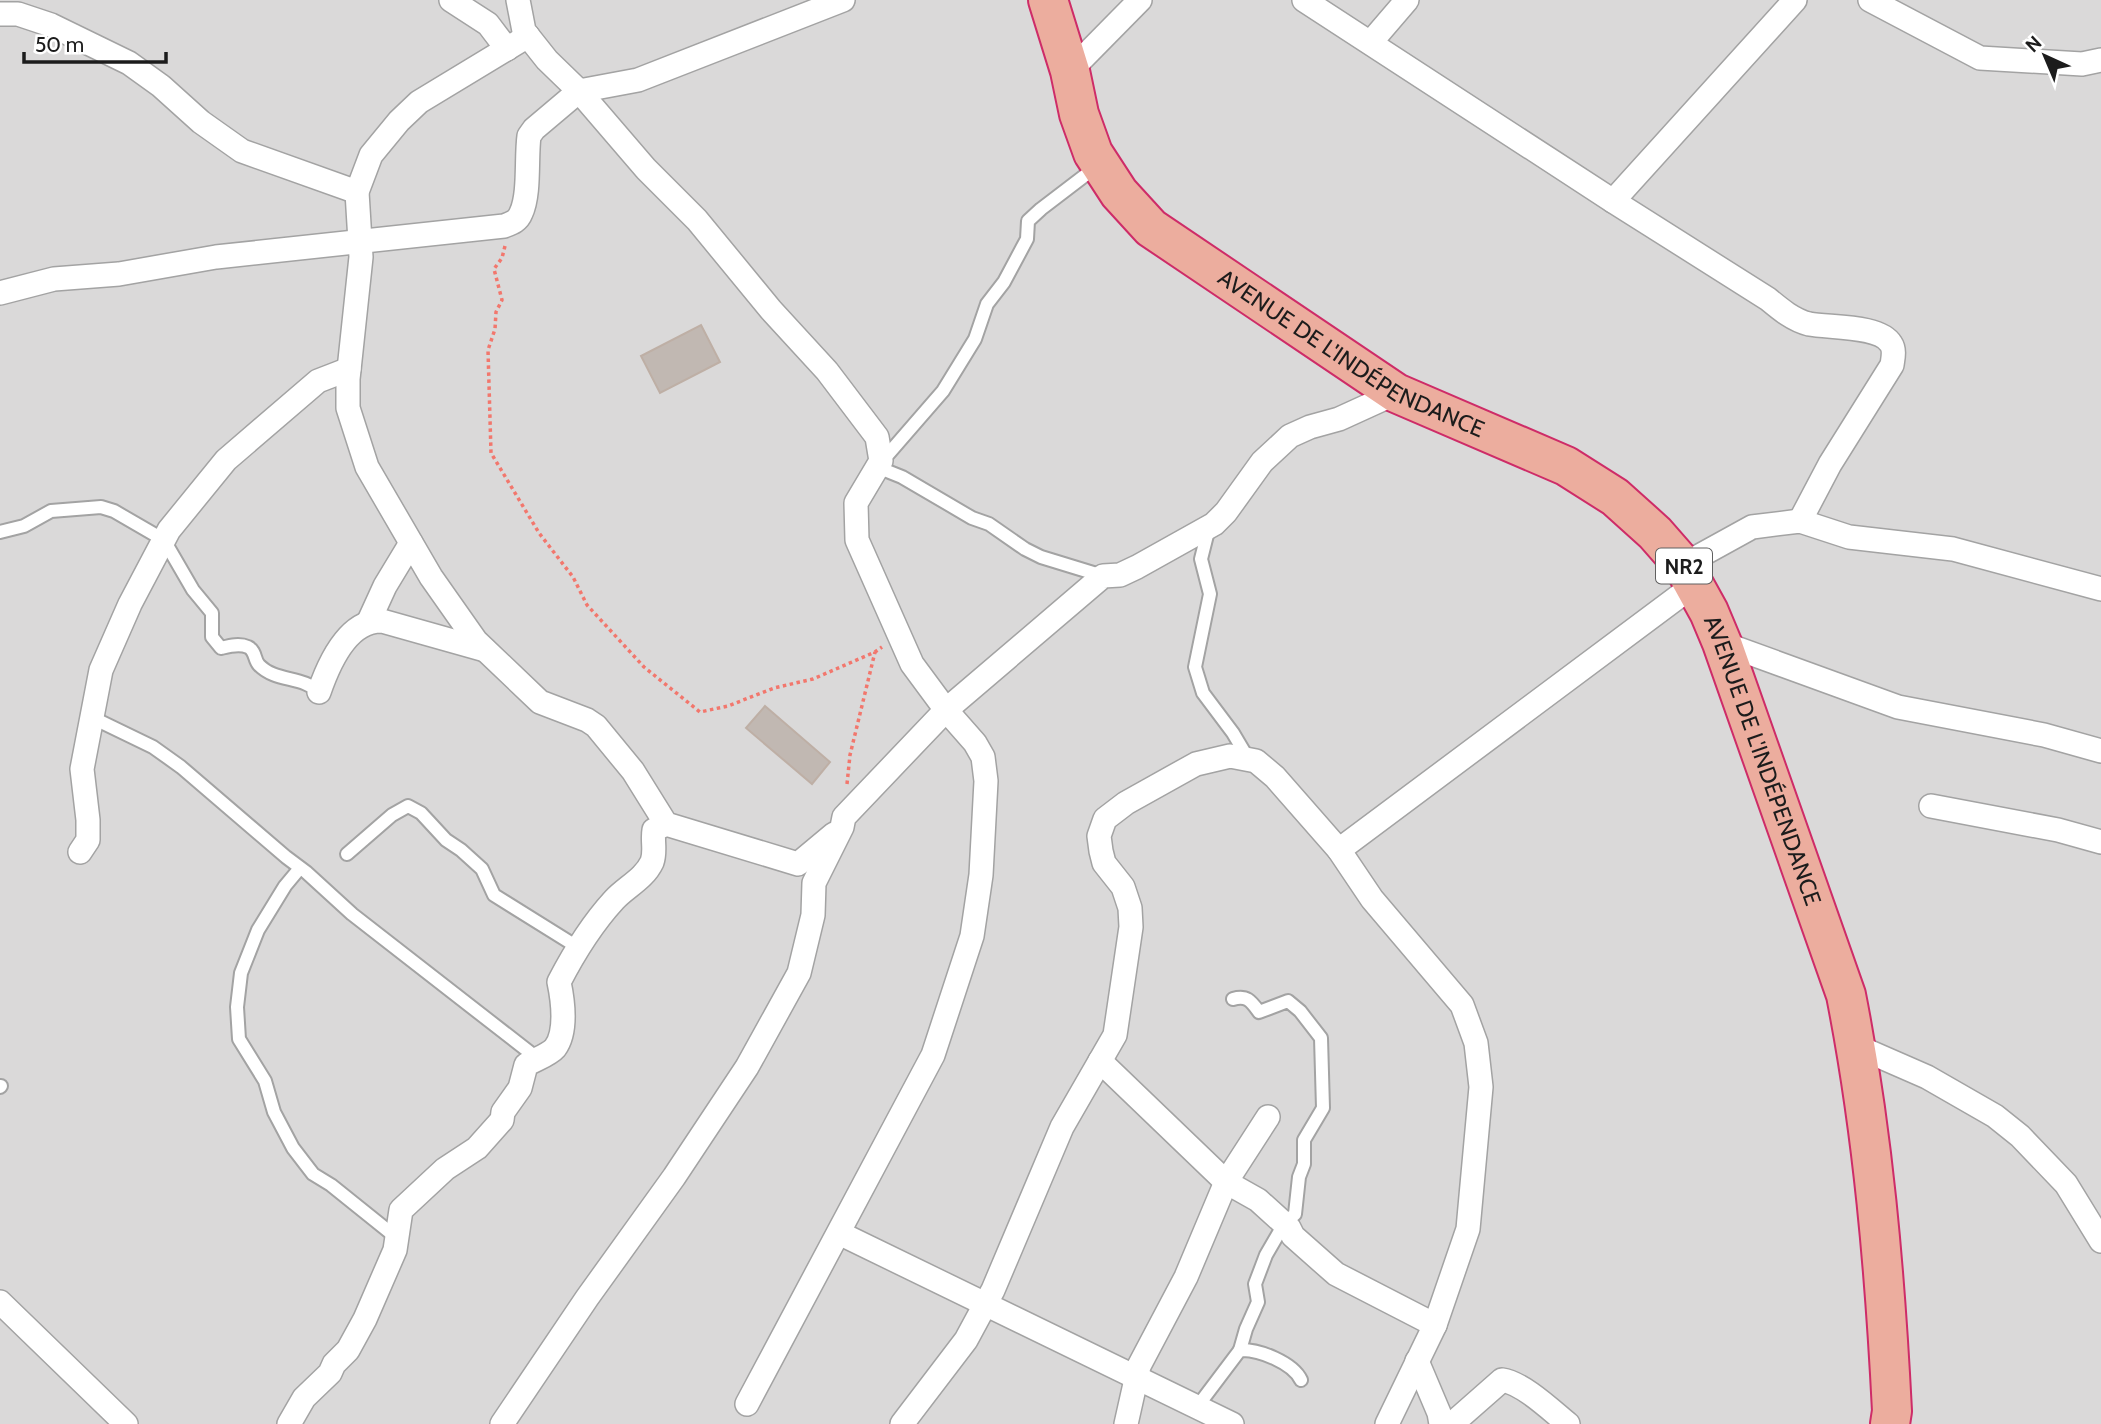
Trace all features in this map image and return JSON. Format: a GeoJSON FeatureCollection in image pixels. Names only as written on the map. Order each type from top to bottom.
{"type":"FeatureCollection","features":[{"type":"Feature","properties":{"kind":"highway","name":"AVENUE DE L'INDÉPENDANCE"},"geometry":{"type":"LineString","coordinates":[[1048,0],[1070,71],[1079,114],[1093,153],[1119,193],[1151,228],[1396,393],[1566,467],[1615,497],[1655,533],[1689,575],[1722,643],[1846,995],[1856,1046],[1885,1275],[1892,1411],[1890,1424]]}},
{"type":"Feature","properties":{"kind":"street"},"geometry":{"type":"LineString","coordinates":[[451,0],[488,24],[507,49]]}},
{"type":"Feature","properties":{"kind":"street"},"geometry":{"type":"LineString","coordinates":[[518,0],[524,31],[547,60],[579,90],[646,169],[697,220],[771,310],[827,371],[877,437],[881,461],[856,503],[857,540],[912,664],[975,743],[983,757],[986,781],[981,875],[972,936],[933,1055],[747,1404]]}},
{"type":"Feature","properties":{"kind":"street"},"geometry":{"type":"LineString","coordinates":[[0,293],[54,279],[119,274],[216,257],[504,226],[514,222],[521,214],[529,136],[579,90],[638,80],[843,0]]}},
{"type":"Feature","properties":{"kind":"street"},"geometry":{"type":"LineString","coordinates":[[1070,71],[1140,0]]}},
{"type":"Feature","properties":{"kind":"street"},"geometry":{"type":"LineString","coordinates":[[1304,0],[1768,299],[1785,313],[1807,323],[1880,333],[1891,342],[1894,352],[1892,365],[1830,464],[1800,521]]}},
{"type":"Feature","properties":{"kind":"street"},"geometry":{"type":"LineString","coordinates":[[1371,43],[1407,0]]}},
{"type":"Feature","properties":{"kind":"street"},"geometry":{"type":"LineString","coordinates":[[1613,201],[1795,0]]}},
{"type":"Feature","properties":{"kind":"street"},"geometry":{"type":"LineString","coordinates":[[1870,0],[1980,58],[2082,64],[2101,60]]}},
{"type":"Feature","properties":{"kind":"street"},"geometry":{"type":"LineString","coordinates":[[0,14],[18,14],[51,25],[129,63],[161,86],[201,122],[243,151],[357,192]]}},
{"type":"Feature","properties":{"kind":"street"},"geometry":{"type":"LineString","coordinates":[[528,36],[419,102],[371,155],[357,192],[361,257],[349,369],[348,408],[367,467],[431,577],[476,641],[540,702],[596,726],[633,772],[666,824],[798,864],[843,822],[946,710],[1103,576],[1120,575],[1209,527],[1226,512],[1262,462],[1290,436],[1339,419],[1396,393]]}},
{"type":"Feature","properties":{"kind":"street"},"geometry":{"type":"LineString","coordinates":[[80,852],[88,841],[82,769],[101,670],[130,604],[169,530],[226,460],[318,381],[349,369]]}},
{"type":"Feature","properties":{"kind":"street"},"geometry":{"type":"LineString","coordinates":[[1339,850],[1752,527],[1800,521],[1849,537],[1953,549],[2101,589]]}},
{"type":"Feature","properties":{"kind":"street"},"geometry":{"type":"LineString","coordinates":[[369,621],[385,586],[411,543]]}},
{"type":"Feature","properties":{"kind":"street"},"geometry":{"type":"LineString","coordinates":[[319,691],[323,678],[351,632],[369,621],[382,621],[485,650]]}},
{"type":"Feature","properties":{"kind":"street"},"geometry":{"type":"LineString","coordinates":[[1722,643],[1898,708],[2044,735],[2101,751]]}},
{"type":"Feature","properties":{"kind":"street"},"geometry":{"type":"LineString","coordinates":[[902,1424],[965,1339],[986,1304],[1062,1127],[1115,1035],[1131,927],[1130,908],[1123,887],[1104,863],[1101,851],[1099,836],[1105,819],[1126,803],[1196,764],[1230,756],[1256,761],[1275,777],[1339,850],[1372,899],[1462,1005],[1476,1043],[1481,1087],[1468,1229],[1435,1325],[1387,1424]]}},
{"type":"Feature","properties":{"kind":"street"},"geometry":{"type":"LineString","coordinates":[[1931,806],[2058,830],[2101,842]]}},
{"type":"Feature","properties":{"kind":"street"},"geometry":{"type":"LineString","coordinates":[[502,1424],[587,1298],[674,1178],[747,1067],[799,973],[813,915],[814,883],[843,822]]}},
{"type":"Feature","properties":{"kind":"street"},"geometry":{"type":"LineString","coordinates":[[289,1424],[304,1398],[330,1373],[334,1364],[348,1350],[375,1298],[395,1250],[401,1210],[445,1169],[477,1148],[502,1120],[503,1112],[520,1088],[526,1065],[554,1050],[561,1034],[562,998],[559,982],[579,948],[615,898],[647,871],[655,853],[654,830],[666,824]]}},
{"type":"Feature","properties":{"kind":"street"},"geometry":{"type":"LineString","coordinates":[[792,862],[814,896]]}},
{"type":"Feature","properties":{"kind":"street"},"geometry":{"type":"LineString","coordinates":[[1856,1046],[1968,1099],[2003,1122],[2066,1184],[2101,1241]]}},
{"type":"Feature","properties":{"kind":"street"},"geometry":{"type":"LineString","coordinates":[[1100,1061],[1226,1182],[1258,1200],[1336,1274],[1435,1325]]}},
{"type":"Feature","properties":{"kind":"street"},"geometry":{"type":"LineString","coordinates":[[1126,1424],[1139,1366],[1186,1277],[1226,1182],[1268,1117]]}},
{"type":"Feature","properties":{"kind":"street"},"geometry":{"type":"LineString","coordinates":[[839,1233],[1232,1424]]}},
{"type":"Feature","properties":{"kind":"street"},"geometry":{"type":"LineString","coordinates":[[0,1302],[126,1424]]}},
{"type":"Feature","properties":{"kind":"street"},"geometry":{"type":"LineString","coordinates":[[1417,1361],[1441,1424]]}},
{"type":"Feature","properties":{"kind":"street"},"geometry":{"type":"LineString","coordinates":[[1452,1424],[1502,1380],[1509,1381],[1535,1398],[1568,1424]]}},
{"type":"Feature","properties":{"kind":"lane"},"geometry":{"type":"LineString","coordinates":[[1101,164],[1028,221],[1027,239],[1004,282],[987,304],[975,339],[943,391],[877,467],[902,477],[972,518],[989,524],[1041,557],[1103,576]]}},
{"type":"Feature","properties":{"kind":"lane"},"geometry":{"type":"LineString","coordinates":[[0,532],[24,526],[51,511],[101,507],[114,511],[164,540],[193,590],[212,613],[212,638],[221,648],[236,645],[248,647],[259,665],[280,677],[311,684],[319,691]]}},
{"type":"Feature","properties":{"kind":"lane"},"geometry":{"type":"LineString","coordinates":[[1209,527],[1201,559],[1210,594],[1195,667],[1203,694],[1233,733],[1249,760]]}},
{"type":"Feature","properties":{"kind":"lane"},"geometry":{"type":"LineString","coordinates":[[91,718],[153,747],[169,758],[352,914],[537,1058]]}},
{"type":"Feature","properties":{"kind":"lane"},"geometry":{"type":"LineString","coordinates":[[347,854],[408,806],[421,813],[446,840],[482,869],[494,895],[579,948]]}},
{"type":"Feature","properties":{"kind":"lane"},"geometry":{"type":"LineString","coordinates":[[300,868],[285,886],[258,930],[241,973],[237,1007],[239,1040],[265,1081],[274,1112],[293,1148],[313,1174],[331,1185],[397,1238]]}},
{"type":"Feature","properties":{"kind":"lane"},"geometry":{"type":"LineString","coordinates":[[1197,1407],[1241,1350],[1246,1329],[1258,1302],[1255,1284],[1266,1255],[1284,1224],[1294,1214],[1299,1177],[1304,1164],[1304,1140],[1323,1108],[1321,1038],[1300,1011],[1289,1001],[1259,1012],[1250,999],[1233,999]]}},
{"type":"Feature","properties":{"kind":"lane"},"geometry":{"type":"LineString","coordinates":[[1241,1350],[1254,1349],[1269,1355],[1297,1373],[1301,1380]]}},
{"type":"Feature","properties":{"kind":"path"},"geometry":{"type":"LineString","coordinates":[[504,226],[505,250],[494,269],[502,300],[496,312],[495,329],[488,350],[491,453],[539,533],[573,577],[587,605],[644,667],[700,712],[728,706],[774,688],[813,679],[875,652],[898,633]]}},
{"type":"Feature","properties":{"kind":"path"},"geometry":{"type":"LineString","coordinates":[[843,822],[850,755],[875,652]]}},
{"type":"Feature","properties":{"kind":"shaded area"},"geometry":{"type":"Polygon","coordinates":[[[0,0],[2101,0],[2101,1424],[0,1424],[0,0]]]}},
{"type":"Feature","properties":{"kind":"building"},"geometry":{"type":"Polygon","coordinates":[[[701,325],[720,362],[660,393],[641,356],[701,325]]]}},
{"type":"Feature","properties":{"kind":"building"},"geometry":{"type":"Polygon","coordinates":[[[765,706],[830,762],[812,784],[746,728],[765,706]]]}}]}
